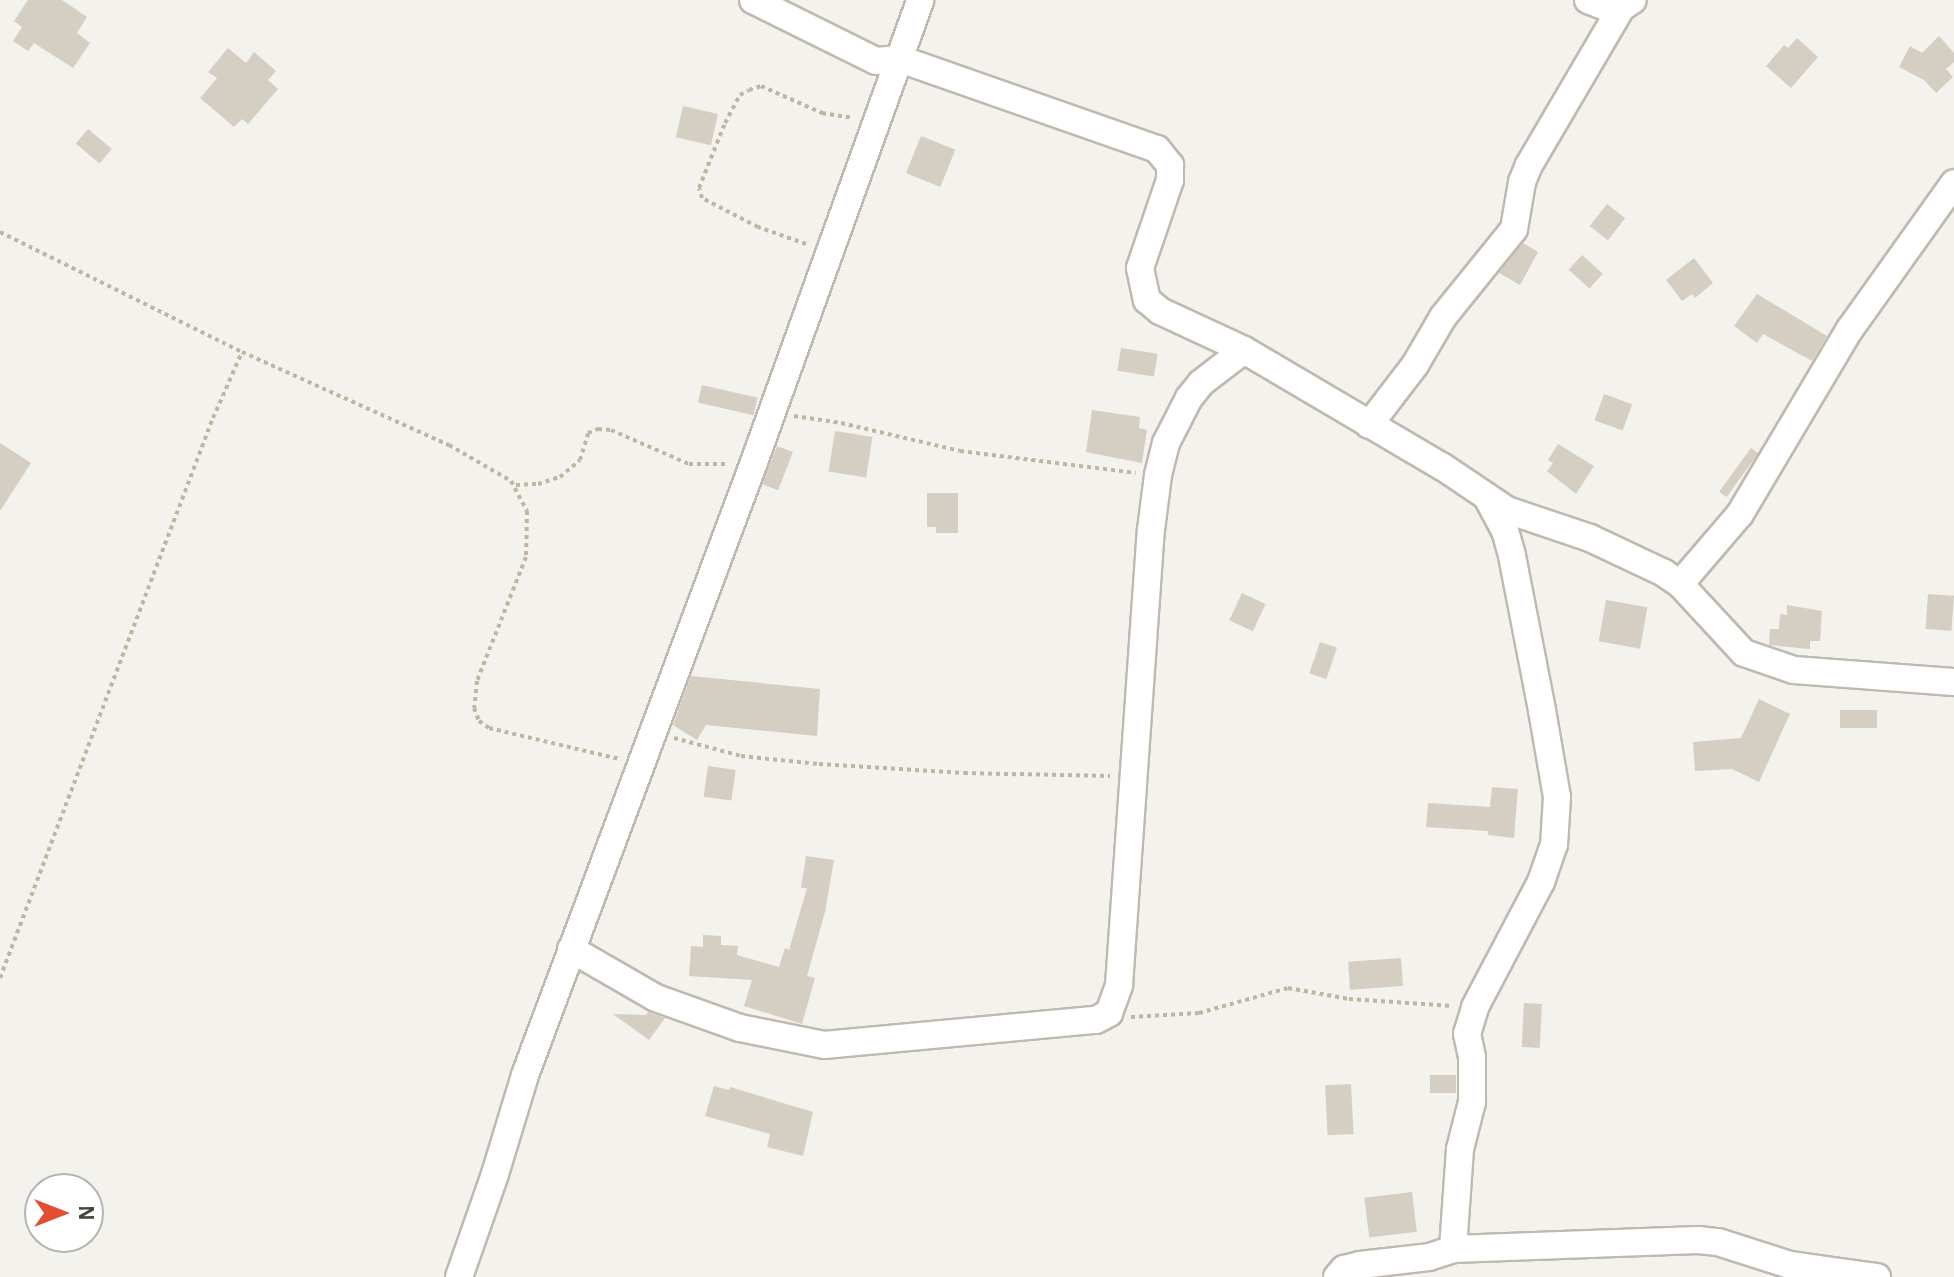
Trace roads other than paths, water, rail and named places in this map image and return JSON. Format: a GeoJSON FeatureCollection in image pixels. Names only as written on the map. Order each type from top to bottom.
{"type":"FeatureCollection","features":[{"type":"Feature","properties":{"kind":"street"},"geometry":{"type":"LineString","coordinates":[[753,0],[862,56],[876,61],[900,59],[1095,125],[1165,154],[1170,165],[1170,180],[1140,268],[1147,300],[1160,311],[1244,350],[1518,515],[1633,555],[1680,584],[1744,653],[1794,670],[1954,682]]}},
{"type":"Feature","properties":{"kind":"street"},"geometry":{"type":"LineString","coordinates":[[459,1277],[525,1075],[753,465],[920,0]]}},
{"type":"Feature","properties":{"kind":"street"},"geometry":{"type":"LineString","coordinates":[[1369,425],[1415,365],[1443,317],[1514,229],[1522,182],[1529,165],[1627,4],[1588,0]]}},
{"type":"Feature","properties":{"kind":"street"},"geometry":{"type":"LineString","coordinates":[[1680,584],[1740,514],[1842,342],[1954,183]]}},
{"type":"Feature","properties":{"kind":"street"},"geometry":{"type":"LineString","coordinates":[[571,949],[656,998],[740,1028],[824,1045],[1096,1020],[1109,1013],[1119,985],[1151,530],[1158,475],[1166,443],[1189,398],[1201,383],[1244,350]]}},
{"type":"Feature","properties":{"kind":"street"},"geometry":{"type":"LineString","coordinates":[[1453,1249],[1460,1149],[1472,1102],[1472,1057],[1467,1034],[1475,1007],[1541,882],[1558,823],[1551,764],[1512,555],[1505,531],[1487,496]]}},
{"type":"Feature","properties":{"kind":"street"},"geometry":{"type":"LineString","coordinates":[[1337,1277],[1344,1269],[1360,1265],[1429,1257],[1453,1249],[1698,1240],[1718,1242],[1790,1265],[1877,1277]]}}]}
